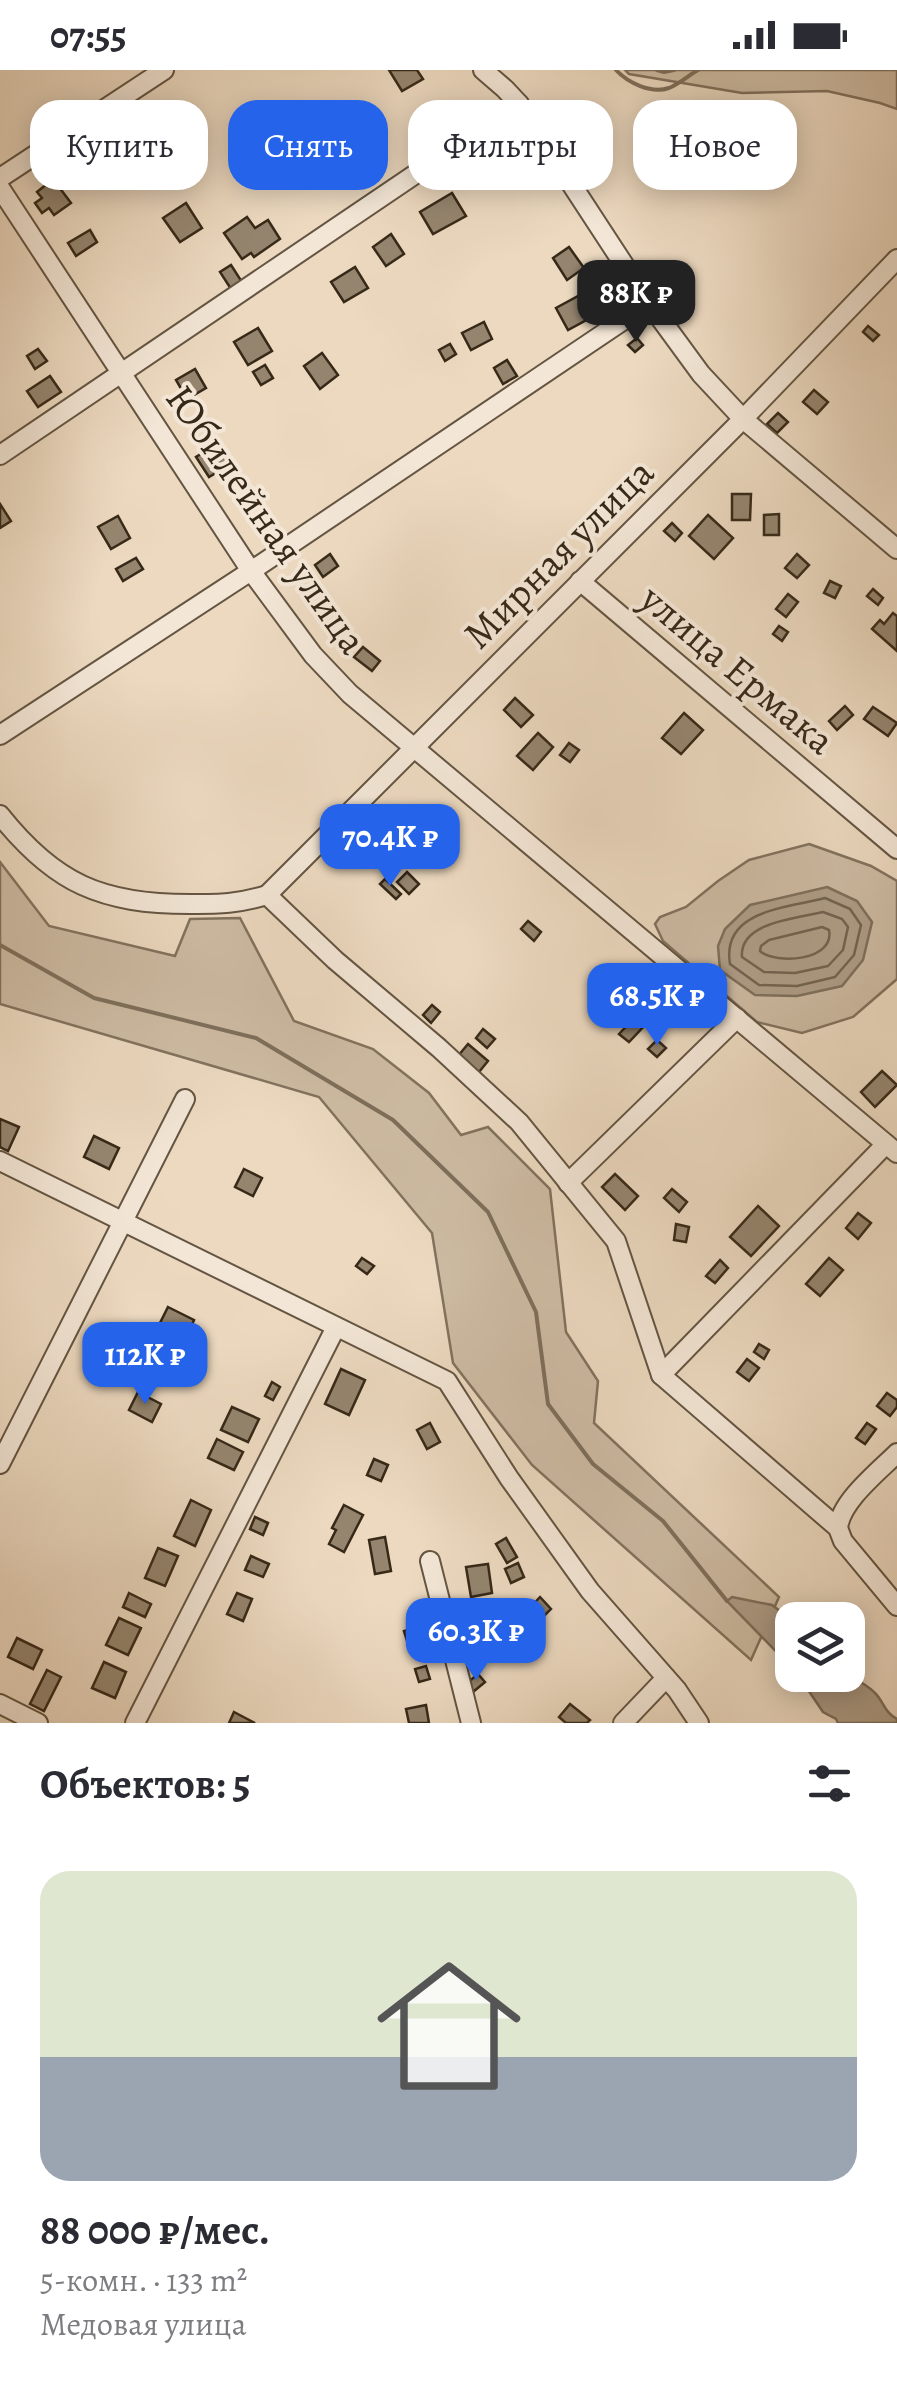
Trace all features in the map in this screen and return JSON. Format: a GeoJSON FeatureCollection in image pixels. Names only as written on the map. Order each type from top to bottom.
{"type":"FeatureCollection","features":[{"type":"Feature","properties":{"kind":"street"},"geometry":{"type":"LineString","coordinates":[[0,178],[164,70]]}},
{"type":"Feature","properties":{"kind":"street"},"geometry":{"type":"LineString","coordinates":[[483,70],[516,100]]}},
{"type":"Feature","properties":{"kind":"street"},"geometry":{"type":"LineString","coordinates":[[0,455],[408,179]]}},
{"type":"Feature","properties":{"kind":"street","name":"Юбилейная улица"},"geometry":{"type":"LineString","coordinates":[[0,188],[251,571],[326,669],[350,694],[892,1148]]}},
{"type":"Feature","properties":{"kind":"street"},"geometry":{"type":"LineString","coordinates":[[576,190],[701,374],[743,419],[897,548]]}},
{"type":"Feature","properties":{"kind":"street","name":"Мирная улица"},"geometry":{"type":"LineString","coordinates":[[267,895],[743,419],[897,259]]}},
{"type":"Feature","properties":{"kind":"street"},"geometry":{"type":"LineString","coordinates":[[0,735],[650,303]]}},
{"type":"Feature","properties":{"kind":"street","name":"улица Ермака"},"geometry":{"type":"LineString","coordinates":[[580,581],[897,850]]}},
{"type":"Feature","properties":{"kind":"street"},"geometry":{"type":"LineString","coordinates":[[0,815],[44,863],[96,892],[136,902],[172,904],[239,904],[267,895],[519,1122],[616,1241],[661,1375],[838,1528]]}},
{"type":"Feature","properties":{"kind":"street"},"geometry":{"type":"LineString","coordinates":[[568,1183],[736,1018]]}},
{"type":"Feature","properties":{"kind":"street"},"geometry":{"type":"LineString","coordinates":[[0,1464],[185,1099]]}},
{"type":"Feature","properties":{"kind":"street"},"geometry":{"type":"LineString","coordinates":[[661,1375],[892,1148]]}},
{"type":"Feature","properties":{"kind":"street"},"geometry":{"type":"LineString","coordinates":[[0,1161],[447,1382],[509,1478],[590,1591],[666,1678],[699,1723]]}},
{"type":"Feature","properties":{"kind":"street"},"geometry":{"type":"LineString","coordinates":[[135,1723],[336,1327]]}},
{"type":"Feature","properties":{"kind":"street"},"geometry":{"type":"LineString","coordinates":[[895,1598],[843,1541],[838,1528],[848,1503],[897,1453]]}},
{"type":"Feature","properties":{"kind":"street"},"geometry":{"type":"LineString","coordinates":[[430,1561],[470,1723]]}},
{"type":"Feature","properties":{"kind":"street"},"geometry":{"type":"LineString","coordinates":[[623,1723],[666,1678]]}},
{"type":"Feature","properties":{"kind":"street"},"geometry":{"type":"LineString","coordinates":[[0,1704],[38,1723]]}},
{"type":"Feature","properties":{"kind":"shaded area"},"geometry":{"type":"Polygon","coordinates":[[[625,70],[897,70],[897,109],[827,91],[742,93],[629,74],[625,70]]]}},
{"type":"Feature","properties":{"kind":"shaded area"},"geometry":{"type":"Polygon","coordinates":[[[809,844],[871,866],[897,881],[897,979],[853,1017],[802,1033],[757,1022],[663,941],[655,924],[660,917],[686,907],[749,860],[809,844]]]}},
{"type":"Feature","properties":{"kind":"shaded area"},"geometry":{"type":"Polygon","coordinates":[[[0,862],[49,926],[175,956],[190,919],[240,918],[294,1021],[373,1049],[429,1093],[461,1135],[488,1127],[550,1189],[566,1332],[598,1381],[594,1423],[779,1597],[751,1660],[532,1465],[453,1363],[432,1233],[319,1097],[0,1004],[0,862]]]}},
{"type":"Feature","properties":{"kind":"water"},"geometry":{"type":"Polygon","coordinates":[[[827,887],[857,901],[872,922],[863,960],[842,986],[797,996],[755,995],[720,970],[718,946],[725,929],[750,905],[827,887]]]}},
{"type":"Feature","properties":{"kind":"water"},"geometry":{"type":"Polygon","coordinates":[[[732,1597],[775,1607],[775,1650],[727,1601],[732,1597]]]}},
{"type":"Feature","properties":{"kind":"water"},"geometry":{"type":"Polygon","coordinates":[[[865,1685],[897,1723],[838,1723],[823,1712],[809,1692],[865,1692],[865,1685]]]}},
{"type":"Feature","properties":{"kind":"building"},"geometry":{"type":"Polygon","coordinates":[[[389,70],[417,70],[423,79],[402,91],[389,70]]]}},
{"type":"Feature","properties":{"kind":"building"},"geometry":{"type":"Polygon","coordinates":[[[61,190],[71,203],[54,215],[49,208],[42,213],[35,203],[42,198],[37,192],[61,190]]]}},
{"type":"Feature","properties":{"kind":"building"},"geometry":{"type":"Polygon","coordinates":[[[452,193],[466,216],[433,234],[420,212],[452,193]]]}},
{"type":"Feature","properties":{"kind":"building"},"geometry":{"type":"Polygon","coordinates":[[[186,203],[202,228],[180,242],[163,218],[186,203]]]}},
{"type":"Feature","properties":{"kind":"building"},"geometry":{"type":"Polygon","coordinates":[[[247,217],[255,228],[268,220],[280,239],[254,257],[251,253],[242,259],[224,233],[247,217]]]}},
{"type":"Feature","properties":{"kind":"building"},"geometry":{"type":"Polygon","coordinates":[[[90,230],[97,242],[76,256],[68,243],[90,230]]]}},
{"type":"Feature","properties":{"kind":"building"},"geometry":{"type":"Polygon","coordinates":[[[391,234],[404,254],[386,266],[373,247],[391,234]]]}},
{"type":"Feature","properties":{"kind":"building"},"geometry":{"type":"Polygon","coordinates":[[[569,247],[584,268],[567,280],[553,258],[569,247]]]}},
{"type":"Feature","properties":{"kind":"building"},"geometry":{"type":"Polygon","coordinates":[[[231,265],[242,282],[231,289],[220,272],[231,265]]]}},
{"type":"Feature","properties":{"kind":"building"},"geometry":{"type":"Polygon","coordinates":[[[355,267],[368,288],[344,302],[331,282],[355,267]]]}},
{"type":"Feature","properties":{"kind":"building"},"geometry":{"type":"Polygon","coordinates":[[[580,295],[592,317],[568,330],[556,308],[580,295]]]}},
{"type":"Feature","properties":{"kind":"building"},"geometry":{"type":"Polygon","coordinates":[[[484,322],[492,339],[471,350],[462,333],[484,322]]]}},
{"type":"Feature","properties":{"kind":"building"},"geometry":{"type":"Polygon","coordinates":[[[868,326],[879,335],[873,341],[863,332],[868,326]]]}},
{"type":"Feature","properties":{"kind":"building"},"geometry":{"type":"Polygon","coordinates":[[[258,328],[272,351],[248,365],[234,342],[258,328]]]}},
{"type":"Feature","properties":{"kind":"building"},"geometry":{"type":"Polygon","coordinates":[[[637,338],[643,345],[635,352],[628,345],[637,338]]]}},
{"type":"Feature","properties":{"kind":"building"},"geometry":{"type":"Polygon","coordinates":[[[450,344],[456,354],[445,361],[439,350],[450,344]]]}},
{"type":"Feature","properties":{"kind":"building"},"geometry":{"type":"Polygon","coordinates":[[[38,349],[47,361],[35,369],[27,356],[38,349]]]}},
{"type":"Feature","properties":{"kind":"building"},"geometry":{"type":"Polygon","coordinates":[[[322,353],[338,375],[320,389],[304,366],[322,353]]]}},
{"type":"Feature","properties":{"kind":"building"},"geometry":{"type":"Polygon","coordinates":[[[507,360],[517,376],[503,384],[494,368],[507,360]]]}},
{"type":"Feature","properties":{"kind":"building"},"geometry":{"type":"Polygon","coordinates":[[[265,365],[273,378],[261,385],[253,372],[265,365]]]}},
{"type":"Feature","properties":{"kind":"building"},"geometry":{"type":"Polygon","coordinates":[[[195,369],[206,388],[187,399],[176,380],[195,369]]]}},
{"type":"Feature","properties":{"kind":"building"},"geometry":{"type":"Polygon","coordinates":[[[50,376],[61,392],[38,407],[27,391],[50,376]]]}},
{"type":"Feature","properties":{"kind":"building"},"geometry":{"type":"Polygon","coordinates":[[[814,390],[828,402],[817,414],[803,402],[814,390]]]}},
{"type":"Feature","properties":{"kind":"building"},"geometry":{"type":"Polygon","coordinates":[[[778,413],[788,422],[777,433],[767,424],[778,413]]]}},
{"type":"Feature","properties":{"kind":"building"},"geometry":{"type":"Polygon","coordinates":[[[216,445],[229,465],[209,477],[196,457],[216,445]]]}},
{"type":"Feature","properties":{"kind":"building"},"geometry":{"type":"Polygon","coordinates":[[[732,494],[751,494],[750,520],[732,520],[732,494]]]}},
{"type":"Feature","properties":{"kind":"building"},"geometry":{"type":"Polygon","coordinates":[[[0,504],[11,521],[0,528],[0,504]]]}},
{"type":"Feature","properties":{"kind":"building"},"geometry":{"type":"Polygon","coordinates":[[[779,514],[779,535],[764,535],[764,515],[779,514]]]}},
{"type":"Feature","properties":{"kind":"building"},"geometry":{"type":"Polygon","coordinates":[[[708,515],[733,538],[714,559],[689,536],[708,515]]]}},
{"type":"Feature","properties":{"kind":"building"},"geometry":{"type":"Polygon","coordinates":[[[118,516],[130,538],[111,549],[98,527],[118,516]]]}},
{"type":"Feature","properties":{"kind":"building"},"geometry":{"type":"Polygon","coordinates":[[[672,523],[682,533],[675,541],[664,531],[672,523]]]}},
{"type":"Feature","properties":{"kind":"building"},"geometry":{"type":"Polygon","coordinates":[[[330,554],[338,566],[323,577],[315,565],[330,554]]]}},
{"type":"Feature","properties":{"kind":"building"},"geometry":{"type":"Polygon","coordinates":[[[797,554],[809,565],[797,578],[785,568],[797,554]]]}},
{"type":"Feature","properties":{"kind":"building"},"geometry":{"type":"Polygon","coordinates":[[[136,558],[143,569],[123,581],[116,569],[136,558]]]}},
{"type":"Feature","properties":{"kind":"building"},"geometry":{"type":"Polygon","coordinates":[[[830,581],[841,586],[835,598],[824,593],[830,581]]]}},
{"type":"Feature","properties":{"kind":"building"},"geometry":{"type":"Polygon","coordinates":[[[873,589],[883,598],[878,605],[867,596],[873,589]]]}},
{"type":"Feature","properties":{"kind":"building"},"geometry":{"type":"Polygon","coordinates":[[[788,594],[798,602],[786,617],[776,609],[788,594]]]}},
{"type":"Feature","properties":{"kind":"building"},"geometry":{"type":"Polygon","coordinates":[[[893,613],[897,616],[897,651],[872,629],[880,620],[884,624],[893,613]]]}},
{"type":"Feature","properties":{"kind":"building"},"geometry":{"type":"Polygon","coordinates":[[[779,626],[788,632],[782,641],[773,634],[779,626]]]}},
{"type":"Feature","properties":{"kind":"building"},"geometry":{"type":"Polygon","coordinates":[[[363,647],[380,661],[372,671],[354,657],[363,647]]]}},
{"type":"Feature","properties":{"kind":"building"},"geometry":{"type":"Polygon","coordinates":[[[515,698],[533,715],[521,727],[504,710],[515,698]]]}},
{"type":"Feature","properties":{"kind":"building"},"geometry":{"type":"Polygon","coordinates":[[[845,706],[853,715],[837,730],[829,721],[845,706]]]}},
{"type":"Feature","properties":{"kind":"building"},"geometry":{"type":"Polygon","coordinates":[[[873,707],[897,723],[888,736],[864,719],[873,707]]]}},
{"type":"Feature","properties":{"kind":"building"},"geometry":{"type":"Polygon","coordinates":[[[684,713],[703,730],[681,754],[662,738],[684,713]]]}},
{"type":"Feature","properties":{"kind":"building"},"geometry":{"type":"Polygon","coordinates":[[[538,733],[553,747],[533,770],[517,756],[538,733]]]}},
{"type":"Feature","properties":{"kind":"building"},"geometry":{"type":"Polygon","coordinates":[[[569,743],[579,750],[570,762],[560,755],[569,743]]]}},
{"type":"Feature","properties":{"kind":"building"},"geometry":{"type":"Polygon","coordinates":[[[357,838],[364,844],[351,859],[344,853],[357,838]]]}},
{"type":"Feature","properties":{"kind":"building"},"geometry":{"type":"Polygon","coordinates":[[[407,872],[419,884],[409,894],[397,882],[407,872]]]}},
{"type":"Feature","properties":{"kind":"building"},"geometry":{"type":"Polygon","coordinates":[[[385,879],[401,894],[396,899],[380,884],[385,879]]]}},
{"type":"Feature","properties":{"kind":"building"},"geometry":{"type":"Polygon","coordinates":[[[528,921],[541,932],[534,941],[521,929],[528,921]]]}},
{"type":"Feature","properties":{"kind":"building"},"geometry":{"type":"Polygon","coordinates":[[[432,1005],[440,1012],[431,1023],[423,1015],[432,1005]]]}},
{"type":"Feature","properties":{"kind":"building"},"geometry":{"type":"Polygon","coordinates":[[[637,1015],[646,1024],[629,1042],[619,1034],[637,1015]]]}},
{"type":"Feature","properties":{"kind":"building"},"geometry":{"type":"Polygon","coordinates":[[[483,1029],[495,1039],[487,1048],[476,1038],[483,1029]]]}},
{"type":"Feature","properties":{"kind":"building"},"geometry":{"type":"Polygon","coordinates":[[[657,1040],[666,1048],[657,1057],[648,1049],[657,1040]]]}},
{"type":"Feature","properties":{"kind":"building"},"geometry":{"type":"Polygon","coordinates":[[[468,1044],[488,1061],[479,1072],[458,1056],[468,1044]]]}},
{"type":"Feature","properties":{"kind":"building"},"geometry":{"type":"Polygon","coordinates":[[[882,1071],[897,1085],[875,1107],[861,1092],[882,1071]]]}},
{"type":"Feature","properties":{"kind":"building"},"geometry":{"type":"Polygon","coordinates":[[[0,1119],[19,1127],[8,1151],[0,1147],[0,1119]]]}},
{"type":"Feature","properties":{"kind":"building"},"geometry":{"type":"Polygon","coordinates":[[[94,1136],[119,1148],[109,1169],[84,1157],[94,1136]]]}},
{"type":"Feature","properties":{"kind":"building"},"geometry":{"type":"Polygon","coordinates":[[[244,1169],[262,1178],[253,1196],[235,1187],[244,1169]]]}},
{"type":"Feature","properties":{"kind":"building"},"geometry":{"type":"Polygon","coordinates":[[[615,1174],[638,1196],[625,1210],[602,1187],[615,1174]]]}},
{"type":"Feature","properties":{"kind":"building"},"geometry":{"type":"Polygon","coordinates":[[[672,1189],[687,1202],[679,1212],[664,1198],[672,1189]]]}},
{"type":"Feature","properties":{"kind":"building"},"geometry":{"type":"Polygon","coordinates":[[[758,1206],[779,1226],[751,1256],[730,1237],[758,1206]]]}},
{"type":"Feature","properties":{"kind":"building"},"geometry":{"type":"Polygon","coordinates":[[[858,1213],[871,1223],[858,1239],[846,1228],[858,1213]]]}},
{"type":"Feature","properties":{"kind":"building"},"geometry":{"type":"Polygon","coordinates":[[[676,1224],[689,1227],[686,1242],[674,1240],[676,1224]]]}},
{"type":"Feature","properties":{"kind":"building"},"geometry":{"type":"Polygon","coordinates":[[[362,1258],[374,1266],[367,1274],[356,1266],[362,1258]]]}},
{"type":"Feature","properties":{"kind":"building"},"geometry":{"type":"Polygon","coordinates":[[[829,1258],[843,1270],[820,1296],[806,1284],[829,1258]]]}},
{"type":"Feature","properties":{"kind":"building"},"geometry":{"type":"Polygon","coordinates":[[[720,1260],[728,1268],[715,1283],[706,1276],[720,1260]]]}},
{"type":"Feature","properties":{"kind":"building"},"geometry":{"type":"Polygon","coordinates":[[[168,1307],[194,1320],[183,1344],[156,1331],[168,1307]]]}},
{"type":"Feature","properties":{"kind":"building"},"geometry":{"type":"Polygon","coordinates":[[[759,1344],[769,1350],[764,1359],[754,1352],[759,1344]]]}},
{"type":"Feature","properties":{"kind":"building"},"geometry":{"type":"Polygon","coordinates":[[[747,1359],[759,1368],[749,1381],[737,1372],[747,1359]]]}},
{"type":"Feature","properties":{"kind":"building"},"geometry":{"type":"Polygon","coordinates":[[[341,1369],[365,1380],[349,1415],[325,1404],[341,1369]]]}},
{"type":"Feature","properties":{"kind":"building"},"geometry":{"type":"Polygon","coordinates":[[[272,1382],[280,1387],[273,1400],[265,1396],[272,1382]]]}},
{"type":"Feature","properties":{"kind":"building"},"geometry":{"type":"Polygon","coordinates":[[[138,1392],[161,1404],[152,1422],[129,1410],[138,1392]]]}},
{"type":"Feature","properties":{"kind":"building"},"geometry":{"type":"Polygon","coordinates":[[[887,1393],[897,1400],[890,1416],[877,1406],[887,1393]]]}},
{"type":"Feature","properties":{"kind":"building"},"geometry":{"type":"Polygon","coordinates":[[[232,1407],[259,1419],[248,1442],[221,1430],[232,1407]]]}},
{"type":"Feature","properties":{"kind":"building"},"geometry":{"type":"Polygon","coordinates":[[[430,1423],[440,1442],[427,1449],[417,1430],[430,1423]]]}},
{"type":"Feature","properties":{"kind":"building"},"geometry":{"type":"Polygon","coordinates":[[[867,1423],[876,1429],[865,1444],[856,1438],[867,1423]]]}},
{"type":"Feature","properties":{"kind":"building"},"geometry":{"type":"Polygon","coordinates":[[[217,1439],[243,1452],[234,1470],[208,1458],[217,1439]]]}},
{"type":"Feature","properties":{"kind":"building"},"geometry":{"type":"Polygon","coordinates":[[[374,1459],[388,1465],[381,1481],[367,1475],[374,1459]]]}},
{"type":"Feature","properties":{"kind":"building"},"geometry":{"type":"Polygon","coordinates":[[[191,1500],[211,1510],[195,1546],[174,1536],[191,1500]]]}},
{"type":"Feature","properties":{"kind":"building"},"geometry":{"type":"Polygon","coordinates":[[[344,1505],[363,1515],[344,1552],[329,1544],[344,1505]]]}},
{"type":"Feature","properties":{"kind":"building"},"geometry":{"type":"Polygon","coordinates":[[[255,1517],[268,1523],[263,1535],[250,1529],[255,1517]]]}},
{"type":"Feature","properties":{"kind":"building"},"geometry":{"type":"Polygon","coordinates":[[[385,1537],[391,1571],[375,1574],[369,1540],[385,1537]]]}},
{"type":"Feature","properties":{"kind":"building"},"geometry":{"type":"Polygon","coordinates":[[[506,1538],[517,1557],[507,1563],[496,1544],[506,1538]]]}},
{"type":"Feature","properties":{"kind":"building"},"geometry":{"type":"Polygon","coordinates":[[[158,1548],[178,1556],[165,1586],[145,1578],[158,1548]]]}},
{"type":"Feature","properties":{"kind":"building"},"geometry":{"type":"Polygon","coordinates":[[[251,1556],[269,1564],[263,1577],[245,1570],[251,1556]]]}},
{"type":"Feature","properties":{"kind":"building"},"geometry":{"type":"Polygon","coordinates":[[[518,1563],[524,1577],[511,1583],[505,1569],[518,1563]]]}},
{"type":"Feature","properties":{"kind":"building"},"geometry":{"type":"Polygon","coordinates":[[[488,1564],[492,1593],[471,1597],[466,1567],[488,1564]]]}},
{"type":"Feature","properties":{"kind":"building"},"geometry":{"type":"Polygon","coordinates":[[[129,1593],[151,1604],[145,1617],[123,1607],[129,1593]]]}},
{"type":"Feature","properties":{"kind":"building"},"geometry":{"type":"Polygon","coordinates":[[[237,1593],[252,1599],[243,1621],[227,1614],[237,1593]]]}},
{"type":"Feature","properties":{"kind":"building"},"geometry":{"type":"Polygon","coordinates":[[[540,1597],[551,1609],[540,1620],[529,1609],[540,1597]]]}},
{"type":"Feature","properties":{"kind":"building"},"geometry":{"type":"Polygon","coordinates":[[[119,1618],[141,1628],[128,1655],[106,1645],[119,1618]]]}},
{"type":"Feature","properties":{"kind":"building"},"geometry":{"type":"Polygon","coordinates":[[[414,1628],[418,1642],[408,1644],[404,1631],[414,1628]]]}},
{"type":"Feature","properties":{"kind":"building"},"geometry":{"type":"Polygon","coordinates":[[[17,1638],[42,1650],[33,1669],[8,1657],[17,1638]]]}},
{"type":"Feature","properties":{"kind":"building"},"geometry":{"type":"Polygon","coordinates":[[[104,1662],[126,1672],[115,1698],[92,1688],[104,1662]]]}},
{"type":"Feature","properties":{"kind":"building"},"geometry":{"type":"Polygon","coordinates":[[[426,1666],[430,1679],[419,1682],[415,1669],[426,1666]]]}},
{"type":"Feature","properties":{"kind":"building"},"geometry":{"type":"Polygon","coordinates":[[[47,1670],[61,1677],[44,1711],[30,1704],[47,1670]]]}},
{"type":"Feature","properties":{"kind":"building"},"geometry":{"type":"Polygon","coordinates":[[[478,1674],[485,1682],[473,1692],[466,1684],[478,1674]]]}},
{"type":"Feature","properties":{"kind":"building"},"geometry":{"type":"Polygon","coordinates":[[[570,1704],[590,1720],[566,1723],[559,1717],[570,1704]]]}},
{"type":"Feature","properties":{"kind":"building"},"geometry":{"type":"Polygon","coordinates":[[[426,1705],[429,1723],[409,1723],[406,1709],[426,1705]]]}},
{"type":"Feature","properties":{"kind":"building"},"geometry":{"type":"Polygon","coordinates":[[[234,1712],[255,1723],[229,1723],[234,1712]]]}},
{"type":"Feature","properties":{"kind":"waterway"},"geometry":{"type":"LineString","coordinates":[[616,70],[633,83],[655,90],[669,88],[698,70]]}},
{"type":"Feature","properties":{"kind":"waterway"},"geometry":{"type":"LineString","coordinates":[[657,70],[674,70]]}},
{"type":"Feature","properties":{"kind":"waterway"},"geometry":{"type":"LineString","coordinates":[[0,945],[94,998],[256,1038],[393,1120],[488,1212],[536,1312],[548,1404],[593,1464],[663,1521],[727,1601]]}}]}
